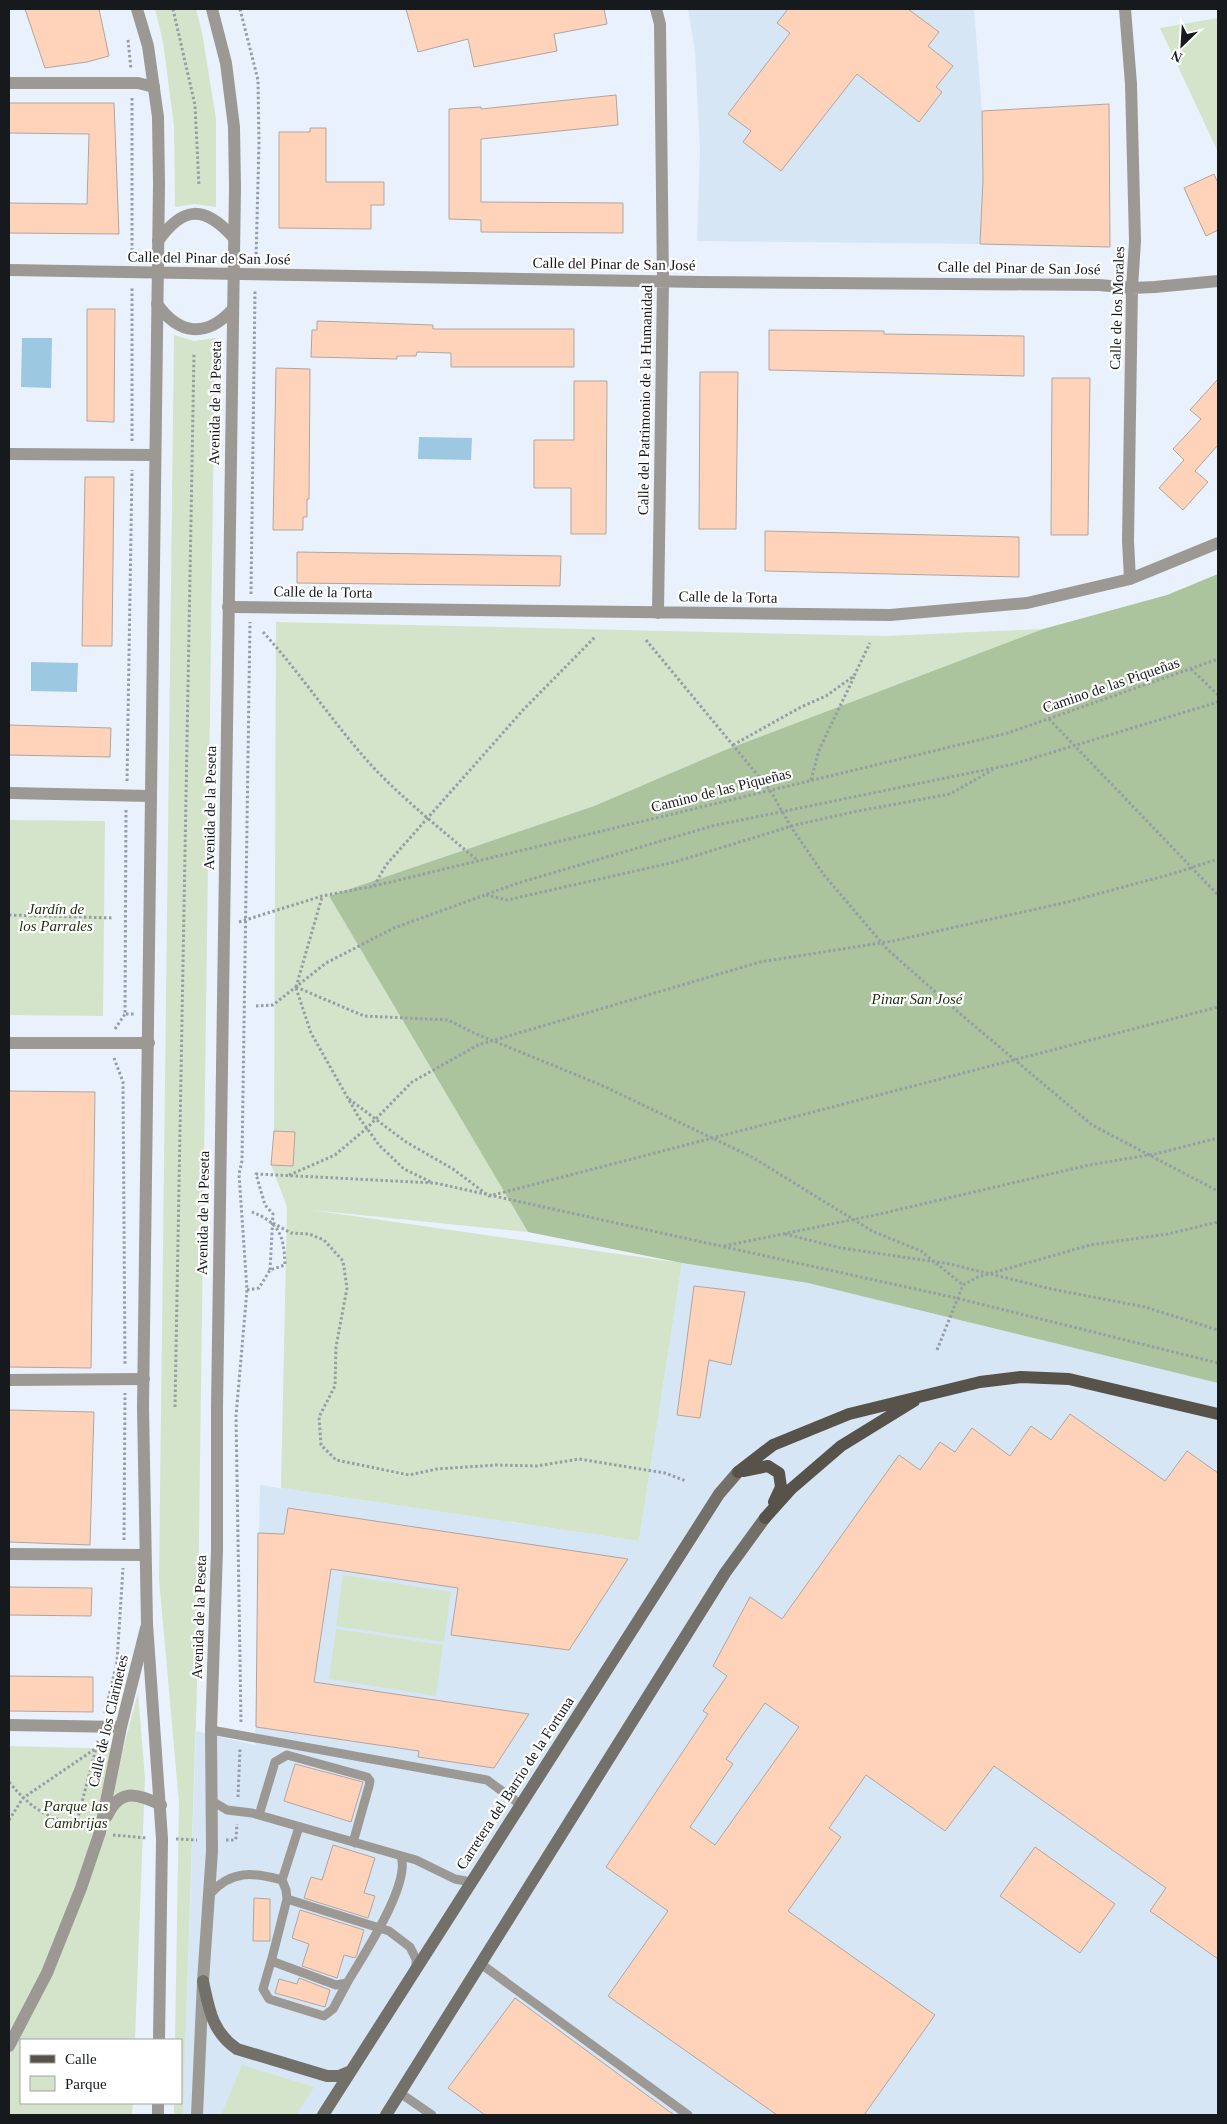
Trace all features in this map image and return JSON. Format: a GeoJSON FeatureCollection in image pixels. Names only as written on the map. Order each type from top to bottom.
{"type":"FeatureCollection","features":[{"type":"Feature","properties":{"kind":"main road","name":"Carretera del Barrio de la Fortuna"},"geometry":{"type":"LineString","coordinates":[[323,2115],[719,1494],[738,1472],[773,1445],[850,1414],[980,1382],[1022,1376],[1069,1379],[1218,1414]]}},
{"type":"Feature","properties":{"kind":"main road","name":"Carretera del Barrio de la Fortuna"},"geometry":{"type":"LineString","coordinates":[[386,2115],[725,1574],[765,1518],[791,1489],[841,1446],[924,1395]]}},
{"type":"Feature","properties":{"kind":"main road","name":"Carretera del Barrio de la Fortuna"},"geometry":{"type":"LineString","coordinates":[[738,1472],[768,1466],[779,1473],[781,1487],[765,1518]]}},
{"type":"Feature","properties":{"kind":"main road"},"geometry":{"type":"LineString","coordinates":[[203,1981],[216,2026],[225,2040],[238,2049],[327,2076],[339,2076],[351,2071]]}},
{"type":"Feature","properties":{"kind":"street"},"geometry":{"type":"LineString","coordinates":[[137,9],[148,46],[158,117],[144,1379],[147,1624],[161,1805],[159,2039]]}},
{"type":"Feature","properties":{"kind":"street","name":"Avenida de la Peseta"},"geometry":{"type":"LineString","coordinates":[[197,2115],[203,1981],[210,1894],[217,1550],[216,1408],[232,273],[235,187],[234,127],[226,63],[212,9]]}},
{"type":"Feature","properties":{"kind":"street","name":"Calle del Patrimonio de la Humanidad"},"geometry":{"type":"LineString","coordinates":[[656,9],[660,24],[663,281],[658,613]]}},
{"type":"Feature","properties":{"kind":"street","name":"Calle de los Morales"},"geometry":{"type":"LineString","coordinates":[[1125,9],[1131,84],[1135,241],[1132,288],[1128,541],[1130,579]]}},
{"type":"Feature","properties":{"kind":"street"},"geometry":{"type":"LineString","coordinates":[[9,83],[138,82],[154,87]]}},
{"type":"Feature","properties":{"kind":"street"},"geometry":{"type":"LineString","coordinates":[[158,241],[183,216],[196,213],[214,219],[233,237]]}},
{"type":"Feature","properties":{"kind":"street","name":"Calle del Pinar de San José"},"geometry":{"type":"LineString","coordinates":[[9,270],[663,281],[1099,285],[1132,288],[1218,281]]}},
{"type":"Feature","properties":{"kind":"street","name":"Avenida de la Peseta"},"geometry":{"type":"LineString","coordinates":[[157,304],[165,316],[174,324],[188,329],[200,330],[222,322],[232,310]]}},
{"type":"Feature","properties":{"kind":"street"},"geometry":{"type":"LineString","coordinates":[[9,454],[155,455]]}},
{"type":"Feature","properties":{"kind":"street","name":"Calle de la Torta"},"geometry":{"type":"LineString","coordinates":[[228,607],[890,615],[1027,603],[1130,579],[1218,543]]}},
{"type":"Feature","properties":{"kind":"street"},"geometry":{"type":"LineString","coordinates":[[9,792],[151,796]]}},
{"type":"Feature","properties":{"kind":"street"},"geometry":{"type":"LineString","coordinates":[[9,1043],[149,1043]]}},
{"type":"Feature","properties":{"kind":"street"},"geometry":{"type":"LineString","coordinates":[[9,1380],[144,1379]]}},
{"type":"Feature","properties":{"kind":"street"},"geometry":{"type":"LineString","coordinates":[[9,1554],[145,1556]]}},
{"type":"Feature","properties":{"kind":"street","name":"Calle de los Clarinetes"},"geometry":{"type":"LineString","coordinates":[[9,2046],[47,1973],[81,1888],[100,1832],[121,1727],[147,1624]]}},
{"type":"Feature","properties":{"kind":"street"},"geometry":{"type":"LineString","coordinates":[[9,1725],[121,1727]]}},
{"type":"Feature","properties":{"kind":"street"},"geometry":{"type":"LineString","coordinates":[[100,1832],[118,1798],[128,1795],[138,1796],[161,1805]]}},
{"type":"Feature","properties":{"kind":"lane"},"geometry":{"type":"LineString","coordinates":[[212,1730],[487,1780],[520,1805]]}},
{"type":"Feature","properties":{"kind":"lane"},"geometry":{"type":"LineString","coordinates":[[259,1815],[276,1762],[287,1755],[367,1777],[370,1781],[354,1839],[355,1843]]}},
{"type":"Feature","properties":{"kind":"lane"},"geometry":{"type":"LineString","coordinates":[[212,1801],[218,1806],[259,1815],[427,1864],[455,1879],[470,1882]]}},
{"type":"Feature","properties":{"kind":"lane"},"geometry":{"type":"LineString","coordinates":[[299,1827],[282,1880],[287,1899],[263,1988],[269,1999],[324,2016],[332,2009],[388,1914],[402,1869],[401,1856]]}},
{"type":"Feature","properties":{"kind":"lane"},"geometry":{"type":"LineString","coordinates":[[210,1894],[222,1882],[239,1876],[261,1874],[282,1880]]}},
{"type":"Feature","properties":{"kind":"lane"},"geometry":{"type":"LineString","coordinates":[[287,1899],[380,1928],[397,1936],[410,1948],[416,1959],[416,1968]]}},
{"type":"Feature","properties":{"kind":"lane"},"geometry":{"type":"LineString","coordinates":[[272,1958],[277,1965],[336,1985],[347,1983]]}},
{"type":"Feature","properties":{"kind":"lane"},"geometry":{"type":"LineString","coordinates":[[481,1964],[688,2115]]}},
{"type":"Feature","properties":{"kind":"lane"},"geometry":{"type":"LineString","coordinates":[[400,2093],[432,2115]]}},
{"type":"Feature","properties":{"kind":"path"},"geometry":{"type":"LineString","coordinates":[[174,9],[195,105],[199,186]]}},
{"type":"Feature","properties":{"kind":"path"},"geometry":{"type":"LineString","coordinates":[[240,9],[258,80],[259,143],[256,254]]}},
{"type":"Feature","properties":{"kind":"path"},"geometry":{"type":"LineString","coordinates":[[127,34],[131,75]]}},
{"type":"Feature","properties":{"kind":"path"},"geometry":{"type":"LineString","coordinates":[[115,1028],[124,1014],[132,455],[132,94]]}},
{"type":"Feature","properties":{"kind":"path"},"geometry":{"type":"LineString","coordinates":[[251,598],[255,297]]}},
{"type":"Feature","properties":{"kind":"path"},"geometry":{"type":"LineString","coordinates":[[176,1407],[194,354]]}},
{"type":"Feature","properties":{"kind":"path"},"geometry":{"type":"LineString","coordinates":[[235,1840],[241,1734],[236,1416],[247,1290],[239,1177],[242,1161],[250,623]]}},
{"type":"Feature","properties":{"kind":"path"},"geometry":{"type":"LineString","coordinates":[[263,632],[293,665],[334,721],[373,767],[478,861]]}},
{"type":"Feature","properties":{"kind":"path"},"geometry":{"type":"LineString","coordinates":[[374,886],[386,865],[524,709],[595,637]]}},
{"type":"Feature","properties":{"kind":"path"},"geometry":{"type":"LineString","coordinates":[[646,640],[770,790],[791,827],[824,876],[883,943],[925,984],[1092,1125],[1218,1191]]}},
{"type":"Feature","properties":{"kind":"path"},"geometry":{"type":"LineString","coordinates":[[810,780],[819,750],[870,643]]}},
{"type":"Feature","properties":{"kind":"path","name":"Camino de las Piqueñas"},"geometry":{"type":"LineString","coordinates":[[224,927],[322,896],[374,886],[1008,733],[1218,659]]}},
{"type":"Feature","properties":{"kind":"path"},"geometry":{"type":"LineString","coordinates":[[1191,669],[1218,695]]}},
{"type":"Feature","properties":{"kind":"path"},"geometry":{"type":"LineString","coordinates":[[733,745],[801,707],[826,696],[854,676]]}},
{"type":"Feature","properties":{"kind":"path"},"geometry":{"type":"LineString","coordinates":[[256,1006],[273,1005],[326,963],[394,928],[515,884],[712,826],[996,768],[1218,702]]}},
{"type":"Feature","properties":{"kind":"path"},"geometry":{"type":"LineString","coordinates":[[1049,719],[1218,895]]}},
{"type":"Feature","properties":{"kind":"path"},"geometry":{"type":"LineString","coordinates":[[486,895],[507,900],[675,862],[791,827],[853,812],[950,794],[996,768]]}},
{"type":"Feature","properties":{"kind":"path"},"geometry":{"type":"LineString","coordinates":[[288,1176],[335,1155],[367,1128],[412,1082],[478,1045],[760,962],[883,943],[1068,902],[1218,859]]}},
{"type":"Feature","properties":{"kind":"path"},"geometry":{"type":"LineString","coordinates":[[322,896],[296,987],[311,1033],[349,1099],[379,1145],[404,1169],[434,1183]]}},
{"type":"Feature","properties":{"kind":"path"},"geometry":{"type":"LineString","coordinates":[[9,916],[114,918]]}},
{"type":"Feature","properties":{"kind":"path"},"geometry":{"type":"LineString","coordinates":[[296,987],[364,1016],[448,1020],[493,1041],[601,1085],[752,1157],[872,1231],[921,1250],[963,1284]]}},
{"type":"Feature","properties":{"kind":"path"},"geometry":{"type":"LineString","coordinates":[[489,1196],[1218,1007]]}},
{"type":"Feature","properties":{"kind":"path"},"geometry":{"type":"LineString","coordinates":[[124,1014],[148,1014]]}},
{"type":"Feature","properties":{"kind":"path"},"geometry":{"type":"LineString","coordinates":[[113,1053],[123,1082],[124,1091],[125,1374]]}},
{"type":"Feature","properties":{"kind":"path"},"geometry":{"type":"LineString","coordinates":[[349,1099],[377,1118],[406,1142],[453,1169],[489,1196]]}},
{"type":"Feature","properties":{"kind":"path"},"geometry":{"type":"LineString","coordinates":[[721,1247],[854,1219],[1089,1165],[1149,1155],[1218,1138]]}},
{"type":"Feature","properties":{"kind":"path"},"geometry":{"type":"LineString","coordinates":[[247,1290],[259,1288],[270,1270],[274,1214],[265,1205],[256,1174],[434,1183],[956,1298],[1218,1363]]}},
{"type":"Feature","properties":{"kind":"path"},"geometry":{"type":"LineString","coordinates":[[252,1212],[291,1233],[309,1234],[324,1240],[343,1261],[347,1288],[336,1347],[335,1386],[319,1417],[321,1445],[336,1460],[409,1475],[437,1469],[496,1465],[537,1466],[579,1459],[665,1473],[686,1481]]}},
{"type":"Feature","properties":{"kind":"path"},"geometry":{"type":"LineString","coordinates":[[937,1350],[963,1284],[978,1277],[1090,1245],[1168,1234],[1218,1222]]}},
{"type":"Feature","properties":{"kind":"path"},"geometry":{"type":"LineString","coordinates":[[270,1270],[285,1266],[284,1248],[273,1223]]}},
{"type":"Feature","properties":{"kind":"path"},"geometry":{"type":"LineString","coordinates":[[784,1234],[841,1248],[937,1264],[950,1264],[1051,1289],[1145,1308],[1218,1330]]}},
{"type":"Feature","properties":{"kind":"path"},"geometry":{"type":"LineString","coordinates":[[124,1541],[125,1388]]}},
{"type":"Feature","properties":{"kind":"path"},"geometry":{"type":"LineString","coordinates":[[102,1722],[116,1662],[123,1569]]}},
{"type":"Feature","properties":{"kind":"path"},"geometry":{"type":"LineString","coordinates":[[76,1825],[100,1735]]}},
{"type":"Feature","properties":{"kind":"path"},"geometry":{"type":"LineString","coordinates":[[9,1820],[23,1798],[96,1749]]}},
{"type":"Feature","properties":{"kind":"path"},"geometry":{"type":"LineString","coordinates":[[9,1782],[37,1810],[53,1819],[113,1835]]}},
{"type":"Feature","properties":{"kind":"shaded area"},"geometry":{"type":"Polygon","coordinates":[[[688,9],[974,9],[982,111],[983,180],[980,244],[697,241],[700,150],[695,52],[688,9]]]}},
{"type":"Feature","properties":{"kind":"shaded area"},"geometry":{"type":"Polygon","coordinates":[[[682,1263],[808,1283],[1218,1383],[1218,2115],[183,2115],[196,1731],[255,1745],[260,1485],[639,1541],[682,1263]]]}},
{"type":"Feature","properties":{"kind":"green space"},"geometry":{"type":"Polygon","coordinates":[[[155,9],[196,9],[202,32],[216,119],[216,207],[195,204],[175,207],[174,126],[163,42],[155,9]]]}},
{"type":"Feature","properties":{"kind":"green space"},"geometry":{"type":"Polygon","coordinates":[[[1218,18],[1218,152],[1160,28],[1218,18]]]}},
{"type":"Feature","properties":{"kind":"green space"},"geometry":{"type":"Polygon","coordinates":[[[174,335],[194,341],[215,338],[197,1687],[183,2115],[174,2115],[174,2104],[182,2104],[182,2039],[175,2039],[179,1803],[159,1579],[174,335]]]}},
{"type":"Feature","properties":{"kind":"green space","name":"Pinar San José"},"geometry":{"type":"Polygon","coordinates":[[[1218,574],[1218,1383],[808,1283],[682,1263],[528,1232],[329,896],[594,806],[725,750],[1043,629],[1167,595],[1218,574]]]}},
{"type":"Feature","properties":{"kind":"green space"},"geometry":{"type":"Polygon","coordinates":[[[276,622],[887,636],[1043,629],[725,750],[594,806],[329,896],[528,1232],[311,1210],[682,1263],[639,1541],[281,1488],[287,1207],[271,1165],[274,1131],[276,622]]]}},
{"type":"Feature","properties":{"kind":"green space","name":"Jardín de los Parrales"},"geometry":{"type":"Polygon","coordinates":[[[9,820],[105,821],[103,1016],[9,1015],[9,820]]]}},
{"type":"Feature","properties":{"kind":"green space"},"geometry":{"type":"Polygon","coordinates":[[[343,1575],[451,1592],[444,1642],[336,1626],[343,1575]]]}},
{"type":"Feature","properties":{"kind":"green space"},"geometry":{"type":"Polygon","coordinates":[[[336,1629],[443,1645],[436,1696],[329,1679],[336,1629]]]}},
{"type":"Feature","properties":{"kind":"green space","name":"Parque las Cambrijas"},"geometry":{"type":"Polygon","coordinates":[[[138,1693],[145,1778],[135,2039],[20,2039],[20,2104],[133,2104],[132,2115],[9,2115],[9,1746],[123,1749],[138,1693]]]}},
{"type":"Feature","properties":{"kind":"green space"},"geometry":{"type":"Polygon","coordinates":[[[242,2065],[314,2087],[296,2115],[221,2115],[242,2065]]]}},
{"type":"Feature","properties":{"kind":"water"},"geometry":{"type":"Polygon","coordinates":[[[22,338],[52,338],[51,388],[21,387],[22,338]]]}},
{"type":"Feature","properties":{"kind":"water"},"geometry":{"type":"Polygon","coordinates":[[[419,437],[472,438],[471,460],[418,459],[419,437]]]}},
{"type":"Feature","properties":{"kind":"water"},"geometry":{"type":"Polygon","coordinates":[[[31,662],[78,663],[77,692],[31,691],[31,662]]]}},
{"type":"Feature","properties":{"kind":"building"},"geometry":{"type":"Polygon","coordinates":[[[25,9],[99,9],[109,56],[87,62],[45,68],[25,9]]]}},
{"type":"Feature","properties":{"kind":"building"},"geometry":{"type":"Polygon","coordinates":[[[406,9],[604,9],[607,24],[554,34],[557,51],[474,67],[468,39],[418,52],[406,9]]]}},
{"type":"Feature","properties":{"kind":"building"},"geometry":{"type":"Polygon","coordinates":[[[788,9],[908,9],[939,32],[928,46],[953,66],[936,87],[942,92],[919,122],[857,74],[781,171],[743,142],[751,131],[728,114],[790,33],[777,23],[788,9]]]}},
{"type":"Feature","properties":{"kind":"building"},"geometry":{"type":"Polygon","coordinates":[[[616,95],[618,125],[481,139],[481,202],[623,203],[623,233],[481,232],[481,220],[449,219],[449,109],[481,107],[481,109],[616,95]]]}},
{"type":"Feature","properties":{"kind":"building"},"geometry":{"type":"Polygon","coordinates":[[[9,103],[114,103],[119,234],[9,233],[9,203],[87,204],[89,134],[9,133],[9,103]]]}},
{"type":"Feature","properties":{"kind":"building"},"geometry":{"type":"Polygon","coordinates":[[[1109,104],[1110,247],[980,244],[983,180],[982,111],[1109,104]]]}},
{"type":"Feature","properties":{"kind":"building"},"geometry":{"type":"Polygon","coordinates":[[[310,128],[326,128],[326,182],[384,182],[384,205],[371,205],[371,229],[279,228],[279,132],[310,132],[310,128]]]}},
{"type":"Feature","properties":{"kind":"building"},"geometry":{"type":"Polygon","coordinates":[[[1214,174],[1218,183],[1218,230],[1206,236],[1184,188],[1214,174]]]}},
{"type":"Feature","properties":{"kind":"building"},"geometry":{"type":"Polygon","coordinates":[[[87,309],[115,309],[114,422],[87,421],[87,309]]]}},
{"type":"Feature","properties":{"kind":"building"},"geometry":{"type":"Polygon","coordinates":[[[317,321],[433,325],[433,329],[574,329],[574,367],[451,367],[451,353],[417,352],[416,356],[397,356],[397,359],[311,357],[312,330],[317,330],[317,321]]]}},
{"type":"Feature","properties":{"kind":"building"},"geometry":{"type":"Polygon","coordinates":[[[769,330],[884,331],[884,334],[1024,336],[1024,376],[769,370],[769,330]]]}},
{"type":"Feature","properties":{"kind":"building"},"geometry":{"type":"Polygon","coordinates":[[[276,368],[310,369],[309,499],[307,499],[307,517],[303,517],[303,530],[273,530],[276,368]]]}},
{"type":"Feature","properties":{"kind":"building"},"geometry":{"type":"Polygon","coordinates":[[[700,372],[738,372],[736,529],[699,529],[700,372]]]}},
{"type":"Feature","properties":{"kind":"building"},"geometry":{"type":"Polygon","coordinates":[[[1052,378],[1090,378],[1088,535],[1051,535],[1052,378]]]}},
{"type":"Feature","properties":{"kind":"building"},"geometry":{"type":"Polygon","coordinates":[[[1218,379],[1218,445],[1195,471],[1208,482],[1183,510],[1159,488],[1184,460],[1173,449],[1201,419],[1190,410],[1218,379]]]}},
{"type":"Feature","properties":{"kind":"building"},"geometry":{"type":"Polygon","coordinates":[[[574,381],[607,381],[606,534],[571,534],[571,488],[534,488],[534,440],[574,440],[574,381]]]}},
{"type":"Feature","properties":{"kind":"building"},"geometry":{"type":"Polygon","coordinates":[[[85,477],[114,477],[112,646],[82,646],[85,477]]]}},
{"type":"Feature","properties":{"kind":"building"},"geometry":{"type":"Polygon","coordinates":[[[765,531],[1019,537],[1019,577],[765,571],[765,531]]]}},
{"type":"Feature","properties":{"kind":"building"},"geometry":{"type":"Polygon","coordinates":[[[297,552],[561,556],[560,586],[297,583],[297,552]]]}},
{"type":"Feature","properties":{"kind":"building"},"geometry":{"type":"Polygon","coordinates":[[[9,725],[111,728],[110,757],[9,755],[9,725]]]}},
{"type":"Feature","properties":{"kind":"building"},"geometry":{"type":"Polygon","coordinates":[[[9,1091],[95,1092],[91,1368],[9,1367],[9,1091]]]}},
{"type":"Feature","properties":{"kind":"building"},"geometry":{"type":"Polygon","coordinates":[[[274,1131],[295,1132],[293,1166],[271,1165],[274,1131]]]}},
{"type":"Feature","properties":{"kind":"building"},"geometry":{"type":"Polygon","coordinates":[[[694,1286],[745,1292],[731,1365],[709,1360],[700,1418],[677,1415],[694,1286]]]}},
{"type":"Feature","properties":{"kind":"building"},"geometry":{"type":"Polygon","coordinates":[[[9,1410],[94,1412],[90,1545],[9,1542],[9,1410]]]}},
{"type":"Feature","properties":{"kind":"building"},"geometry":{"type":"Polygon","coordinates":[[[1070,1414],[1165,1481],[1187,1451],[1218,1473],[1218,1959],[1150,1911],[1166,1888],[994,1766],[945,1831],[866,1775],[829,1828],[841,1837],[788,1911],[935,2015],[864,2115],[777,2115],[608,1996],[668,1911],[606,1867],[708,1714],[703,1711],[727,1676],[713,1666],[750,1597],[782,1619],[899,1455],[920,1470],[940,1442],[955,1452],[972,1428],[1010,1456],[1031,1426],[1051,1440],[1070,1414]],[[765,1703],[726,1759],[733,1764],[690,1827],[715,1845],[799,1727],[765,1703]]]}},
{"type":"Feature","properties":{"kind":"building"},"geometry":{"type":"Polygon","coordinates":[[[288,1508],[628,1559],[569,1650],[451,1635],[458,1588],[331,1569],[314,1682],[529,1714],[494,1768],[418,1757],[419,1751],[256,1727],[258,1533],[284,1534],[288,1508]]]}},
{"type":"Feature","properties":{"kind":"building"},"geometry":{"type":"Polygon","coordinates":[[[9,1587],[92,1588],[91,1616],[9,1615],[9,1587]]]}},
{"type":"Feature","properties":{"kind":"building"},"geometry":{"type":"Polygon","coordinates":[[[9,1676],[93,1677],[93,1712],[9,1711],[9,1676]]]}},
{"type":"Feature","properties":{"kind":"building"},"geometry":{"type":"Polygon","coordinates":[[[295,1764],[363,1782],[351,1822],[284,1801],[295,1764]]]}},
{"type":"Feature","properties":{"kind":"building"},"geometry":{"type":"Polygon","coordinates":[[[333,1845],[375,1858],[364,1893],[375,1896],[368,1918],[304,1898],[311,1877],[322,1880],[333,1845]]]}},
{"type":"Feature","properties":{"kind":"building"},"geometry":{"type":"Polygon","coordinates":[[[1035,1847],[1115,1904],[1080,1953],[1000,1896],[1035,1847]]]}},
{"type":"Feature","properties":{"kind":"building"},"geometry":{"type":"Polygon","coordinates":[[[254,1898],[270,1899],[270,1941],[253,1941],[254,1898]]]}},
{"type":"Feature","properties":{"kind":"building"},"geometry":{"type":"Polygon","coordinates":[[[300,1910],[364,1930],[355,1958],[344,1955],[337,1978],[302,1966],[309,1944],[292,1938],[300,1910]]]}},
{"type":"Feature","properties":{"kind":"building"},"geometry":{"type":"Polygon","coordinates":[[[299,1978],[330,1990],[325,2007],[275,1993],[279,1979],[297,1984],[299,1978]]]}},
{"type":"Feature","properties":{"kind":"building"},"geometry":{"type":"Polygon","coordinates":[[[515,1998],[674,2115],[485,2115],[448,2088],[515,1998]]]}}]}
